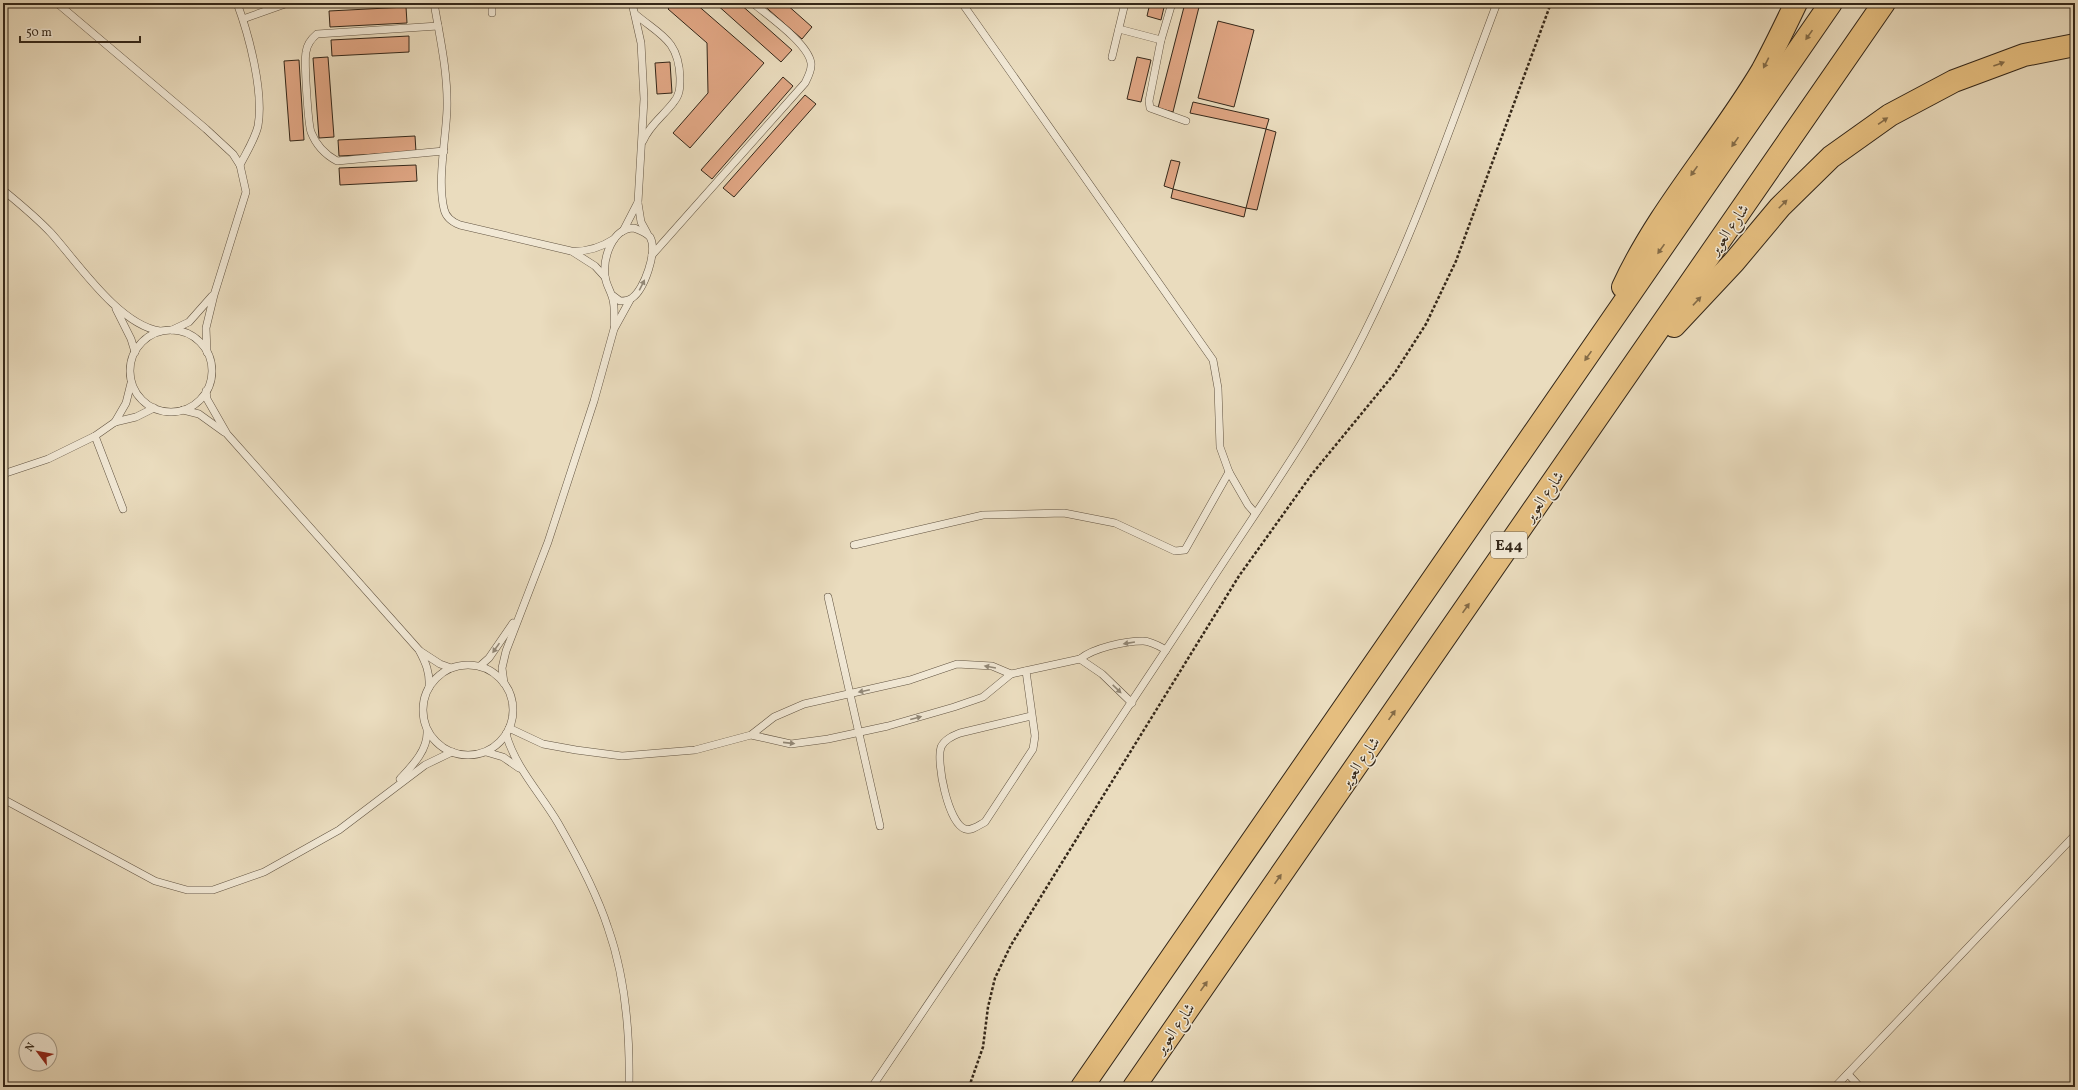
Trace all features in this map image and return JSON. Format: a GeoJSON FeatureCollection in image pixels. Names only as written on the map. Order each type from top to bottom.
{"type":"FeatureCollection","features":[{"type":"Feature","properties":{"kind":"highway"},"geometry":{"type":"LineString","coordinates":[[1604,333],[1636,259],[1657,224],[1762,71],[1796,3]]}},
{"type":"Feature","properties":{"kind":"highway","name":"E44"},"geometry":{"type":"LineString","coordinates":[[1082,1087],[1831,3]]}},
{"type":"Feature","properties":{"kind":"highway","name":"شارع العوير"},"geometry":{"type":"LineString","coordinates":[[1134,1087],[1884,3]]}},
{"type":"Feature","properties":{"kind":"highway"},"geometry":{"type":"LineString","coordinates":[[1631,369],[1734,262],[1780,207],[1831,157],[1890,115],[1954,81],[2024,55],[2075,45]]}},
{"type":"Feature","properties":{"kind":"lane"},"geometry":{"type":"LineString","coordinates":[[58,3],[206,129],[233,154],[240,165],[246,192],[214,295],[206,328],[207,352],[211,364],[211,378],[206,391],[197,402],[182,410],[172,412],[154,408],[146,404],[137,394],[131,382]]}},
{"type":"Feature","properties":{"kind":"lane"},"geometry":{"type":"LineString","coordinates":[[237,3],[243,19],[257,81],[258,126],[240,165]]}},
{"type":"Feature","properties":{"kind":"lane"},"geometry":{"type":"LineString","coordinates":[[243,19],[288,3]]}},
{"type":"Feature","properties":{"kind":"lane"},"geometry":{"type":"LineString","coordinates":[[434,3],[446,79],[447,108],[442,194],[444,210],[452,222],[571,251],[581,252],[597,248],[614,239],[623,230],[638,202]]}},
{"type":"Feature","properties":{"kind":"lane"},"geometry":{"type":"LineString","coordinates":[[492,3],[492,14]]}},
{"type":"Feature","properties":{"kind":"lane"},"geometry":{"type":"LineString","coordinates":[[629,1087],[630,1052],[616,957],[608,928],[577,857],[533,784],[514,757],[508,731],[513,711],[511,696],[504,683],[502,675],[503,661],[548,542],[614,329],[630,300],[639,291],[643,284],[652,255],[652,244],[641,222],[638,202],[644,99],[641,43],[632,3]]}},
{"type":"Feature","properties":{"kind":"lane"},"geometry":{"type":"LineString","coordinates":[[652,255],[800,89],[809,73],[811,62],[804,48],[753,3]]}},
{"type":"Feature","properties":{"kind":"lane"},"geometry":{"type":"LineString","coordinates":[[962,3],[1213,360],[1218,388],[1220,447],[1229,472],[1248,505],[1255,513]]}},
{"type":"Feature","properties":{"kind":"lane"},"geometry":{"type":"LineString","coordinates":[[1112,57],[1125,3]]}},
{"type":"Feature","properties":{"kind":"lane"},"geometry":{"type":"LineString","coordinates":[[1172,3],[1161,40],[1149,101],[1150,108],[1186,121]]}},
{"type":"Feature","properties":{"kind":"lane"},"geometry":{"type":"LineString","coordinates":[[872,1087],[1132,703],[1316,421],[1352,357],[1384,291],[1413,223],[1497,3]]}},
{"type":"Feature","properties":{"kind":"lane"},"geometry":{"type":"LineString","coordinates":[[635,14],[670,43],[677,53],[680,69],[680,93],[675,102],[647,132],[642,143]]}},
{"type":"Feature","properties":{"kind":"lane"},"geometry":{"type":"LineString","coordinates":[[438,26],[317,34],[310,41],[305,54],[310,130],[315,141],[329,157],[337,161],[444,151]]}},
{"type":"Feature","properties":{"kind":"lane"},"geometry":{"type":"LineString","coordinates":[[1119,29],[1161,40]]}},
{"type":"Feature","properties":{"kind":"lane"},"geometry":{"type":"LineString","coordinates":[[3,190],[25,207],[50,232],[114,305],[127,317],[145,327],[162,331]]}},
{"type":"Feature","properties":{"kind":"lane"},"geometry":{"type":"LineString","coordinates":[[623,230],[634,228],[649,236]]}},
{"type":"Feature","properties":{"kind":"lane"},"geometry":{"type":"LineString","coordinates":[[605,277],[606,261],[614,239]]}},
{"type":"Feature","properties":{"kind":"lane"},"geometry":{"type":"LineString","coordinates":[[571,251],[595,266],[605,277],[614,304],[614,329]]}},
{"type":"Feature","properties":{"kind":"lane"},"geometry":{"type":"LineString","coordinates":[[172,330],[194,318],[214,295]]}},
{"type":"Feature","properties":{"kind":"lane"},"geometry":{"type":"LineString","coordinates":[[612,295],[620,301],[630,300]]}},
{"type":"Feature","properties":{"kind":"lane"},"geometry":{"type":"LineString","coordinates":[[114,305],[131,339],[135,352]]}},
{"type":"Feature","properties":{"kind":"lane"},"geometry":{"type":"LineString","coordinates":[[115,422],[126,403],[131,382],[130,369],[135,352],[139,345],[149,336],[162,331],[172,330],[188,333],[198,341],[207,352]]}},
{"type":"Feature","properties":{"kind":"lane"},"geometry":{"type":"LineString","coordinates":[[206,391],[207,399],[228,434],[419,650],[440,664],[451,668]]}},
{"type":"Feature","properties":{"kind":"lane"},"geometry":{"type":"LineString","coordinates":[[3,474],[48,459],[95,436],[115,422],[136,418],[154,408]]}},
{"type":"Feature","properties":{"kind":"lane"},"geometry":{"type":"LineString","coordinates":[[182,410],[199,414],[228,434]]}},
{"type":"Feature","properties":{"kind":"lane"},"geometry":{"type":"LineString","coordinates":[[95,436],[123,508]]}},
{"type":"Feature","properties":{"kind":"lane"},"geometry":{"type":"LineString","coordinates":[[854,545],[983,515],[1064,513],[1115,523],[1175,550],[1185,550],[1229,472]]}},
{"type":"Feature","properties":{"kind":"lane"},"geometry":{"type":"LineString","coordinates":[[828,597],[880,826]]}},
{"type":"Feature","properties":{"kind":"lane"},"geometry":{"type":"LineString","coordinates":[[480,666],[489,658],[509,631],[524,604]]}},
{"type":"Feature","properties":{"kind":"lane"},"geometry":{"type":"LineString","coordinates":[[750,735],[791,744],[828,739],[954,708],[983,697],[1011,674],[1080,659],[1088,652],[1095,650],[1144,641],[1166,650]]}},
{"type":"Feature","properties":{"kind":"lane"},"geometry":{"type":"LineString","coordinates":[[419,650],[429,672],[429,687]]}},
{"type":"Feature","properties":{"kind":"lane"},"geometry":{"type":"LineString","coordinates":[[1080,659],[1102,674],[1132,703]]}},
{"type":"Feature","properties":{"kind":"lane"},"geometry":{"type":"LineString","coordinates":[[508,731],[543,744],[622,756],[695,750],[750,735],[774,717],[804,704],[910,680],[957,664],[992,666],[1011,674]]}},
{"type":"Feature","properties":{"kind":"lane"},"geometry":{"type":"LineString","coordinates":[[390,790],[420,753],[427,738],[427,730],[423,716],[424,701],[429,687],[438,676],[451,668],[465,665],[480,666],[494,673],[504,683]]}},
{"type":"Feature","properties":{"kind":"lane"},"geometry":{"type":"LineString","coordinates":[[1026,671],[1031,716],[1035,736],[1033,749],[985,822],[974,828],[965,829],[957,824],[951,814],[938,758],[942,745],[950,737],[960,733],[1031,716]]}},
{"type":"Feature","properties":{"kind":"lane"},"geometry":{"type":"LineString","coordinates":[[427,730],[436,742],[452,752],[462,755],[477,755],[491,749],[508,731]]}},
{"type":"Feature","properties":{"kind":"lane"},"geometry":{"type":"LineString","coordinates":[[3,798],[155,881],[186,890],[213,890],[240,882],[278,864],[339,830],[425,765],[452,752]]}},
{"type":"Feature","properties":{"kind":"lane"},"geometry":{"type":"LineString","coordinates":[[484,752],[492,752],[509,760],[522,770],[533,784]]}},
{"type":"Feature","properties":{"kind":"lane"},"geometry":{"type":"LineString","coordinates":[[1835,1087],[2075,835]]}},
{"type":"Feature","properties":{"kind":"lane"},"geometry":{"type":"LineString","coordinates":[[1848,1074],[1860,1087]]}},
{"type":"Feature","properties":{"kind":"path"},"geometry":{"type":"LineString","coordinates":[[969,1087],[983,1047],[988,1007],[995,978],[1011,945],[1239,576],[1312,474],[1394,374],[1426,324],[1456,260],[1551,3]]}},
{"type":"Feature","properties":{"kind":"building"},"geometry":{"type":"Polygon","coordinates":[[[673,3],[695,3],[764,63],[690,148],[673,133],[708,93],[707,43],[668,9],[673,3]]]}},
{"type":"Feature","properties":{"kind":"building"},"geometry":{"type":"Polygon","coordinates":[[[715,3],[739,3],[792,50],[781,62],[715,3]]]}},
{"type":"Feature","properties":{"kind":"building"},"geometry":{"type":"Polygon","coordinates":[[[761,3],[785,3],[812,27],[802,39],[761,3]]]}},
{"type":"Feature","properties":{"kind":"building"},"geometry":{"type":"Polygon","coordinates":[[[1150,3],[1165,3],[1161,20],[1147,16],[1150,3]]]}},
{"type":"Feature","properties":{"kind":"building"},"geometry":{"type":"Polygon","coordinates":[[[1185,3],[1200,3],[1173,112],[1158,108],[1185,3]]]}},
{"type":"Feature","properties":{"kind":"building"},"geometry":{"type":"Polygon","coordinates":[[[406,7],[407,23],[330,27],[329,11],[406,7]]]}},
{"type":"Feature","properties":{"kind":"building"},"geometry":{"type":"Polygon","coordinates":[[[1218,21],[1254,30],[1234,107],[1198,98],[1218,21]]]}},
{"type":"Feature","properties":{"kind":"building"},"geometry":{"type":"Polygon","coordinates":[[[409,36],[409,52],[332,56],[331,40],[409,36]]]}},
{"type":"Feature","properties":{"kind":"building"},"geometry":{"type":"Polygon","coordinates":[[[328,57],[334,137],[319,138],[313,58],[328,57]]]}},
{"type":"Feature","properties":{"kind":"building"},"geometry":{"type":"Polygon","coordinates":[[[1137,57],[1151,60],[1141,102],[1127,99],[1137,57]]]}},
{"type":"Feature","properties":{"kind":"building"},"geometry":{"type":"Polygon","coordinates":[[[299,60],[304,140],[290,141],[284,61],[299,60]]]}},
{"type":"Feature","properties":{"kind":"building"},"geometry":{"type":"Polygon","coordinates":[[[670,62],[672,93],[657,94],[655,63],[670,62]]]}},
{"type":"Feature","properties":{"kind":"building"},"geometry":{"type":"Polygon","coordinates":[[[783,77],[793,86],[712,179],[701,170],[783,77]]]}},
{"type":"Feature","properties":{"kind":"building"},"geometry":{"type":"Polygon","coordinates":[[[805,95],[816,104],[734,197],[723,188],[805,95]]]}},
{"type":"Feature","properties":{"kind":"building"},"geometry":{"type":"Polygon","coordinates":[[[1193,102],[1269,119],[1266,129],[1190,113],[1193,102]]]}},
{"type":"Feature","properties":{"kind":"building"},"geometry":{"type":"Polygon","coordinates":[[[1266,129],[1276,132],[1257,210],[1246,208],[1266,129]]]}},
{"type":"Feature","properties":{"kind":"building"},"geometry":{"type":"Polygon","coordinates":[[[415,136],[416,152],[339,156],[338,140],[415,136]]]}},
{"type":"Feature","properties":{"kind":"building"},"geometry":{"type":"Polygon","coordinates":[[[1171,160],[1180,162],[1173,189],[1164,186],[1171,160]]]}},
{"type":"Feature","properties":{"kind":"building"},"geometry":{"type":"Polygon","coordinates":[[[416,165],[417,181],[340,185],[339,168],[416,165]]]}},
{"type":"Feature","properties":{"kind":"building"},"geometry":{"type":"Polygon","coordinates":[[[1173,189],[1246,208],[1244,217],[1171,198],[1173,189]]]}}]}
